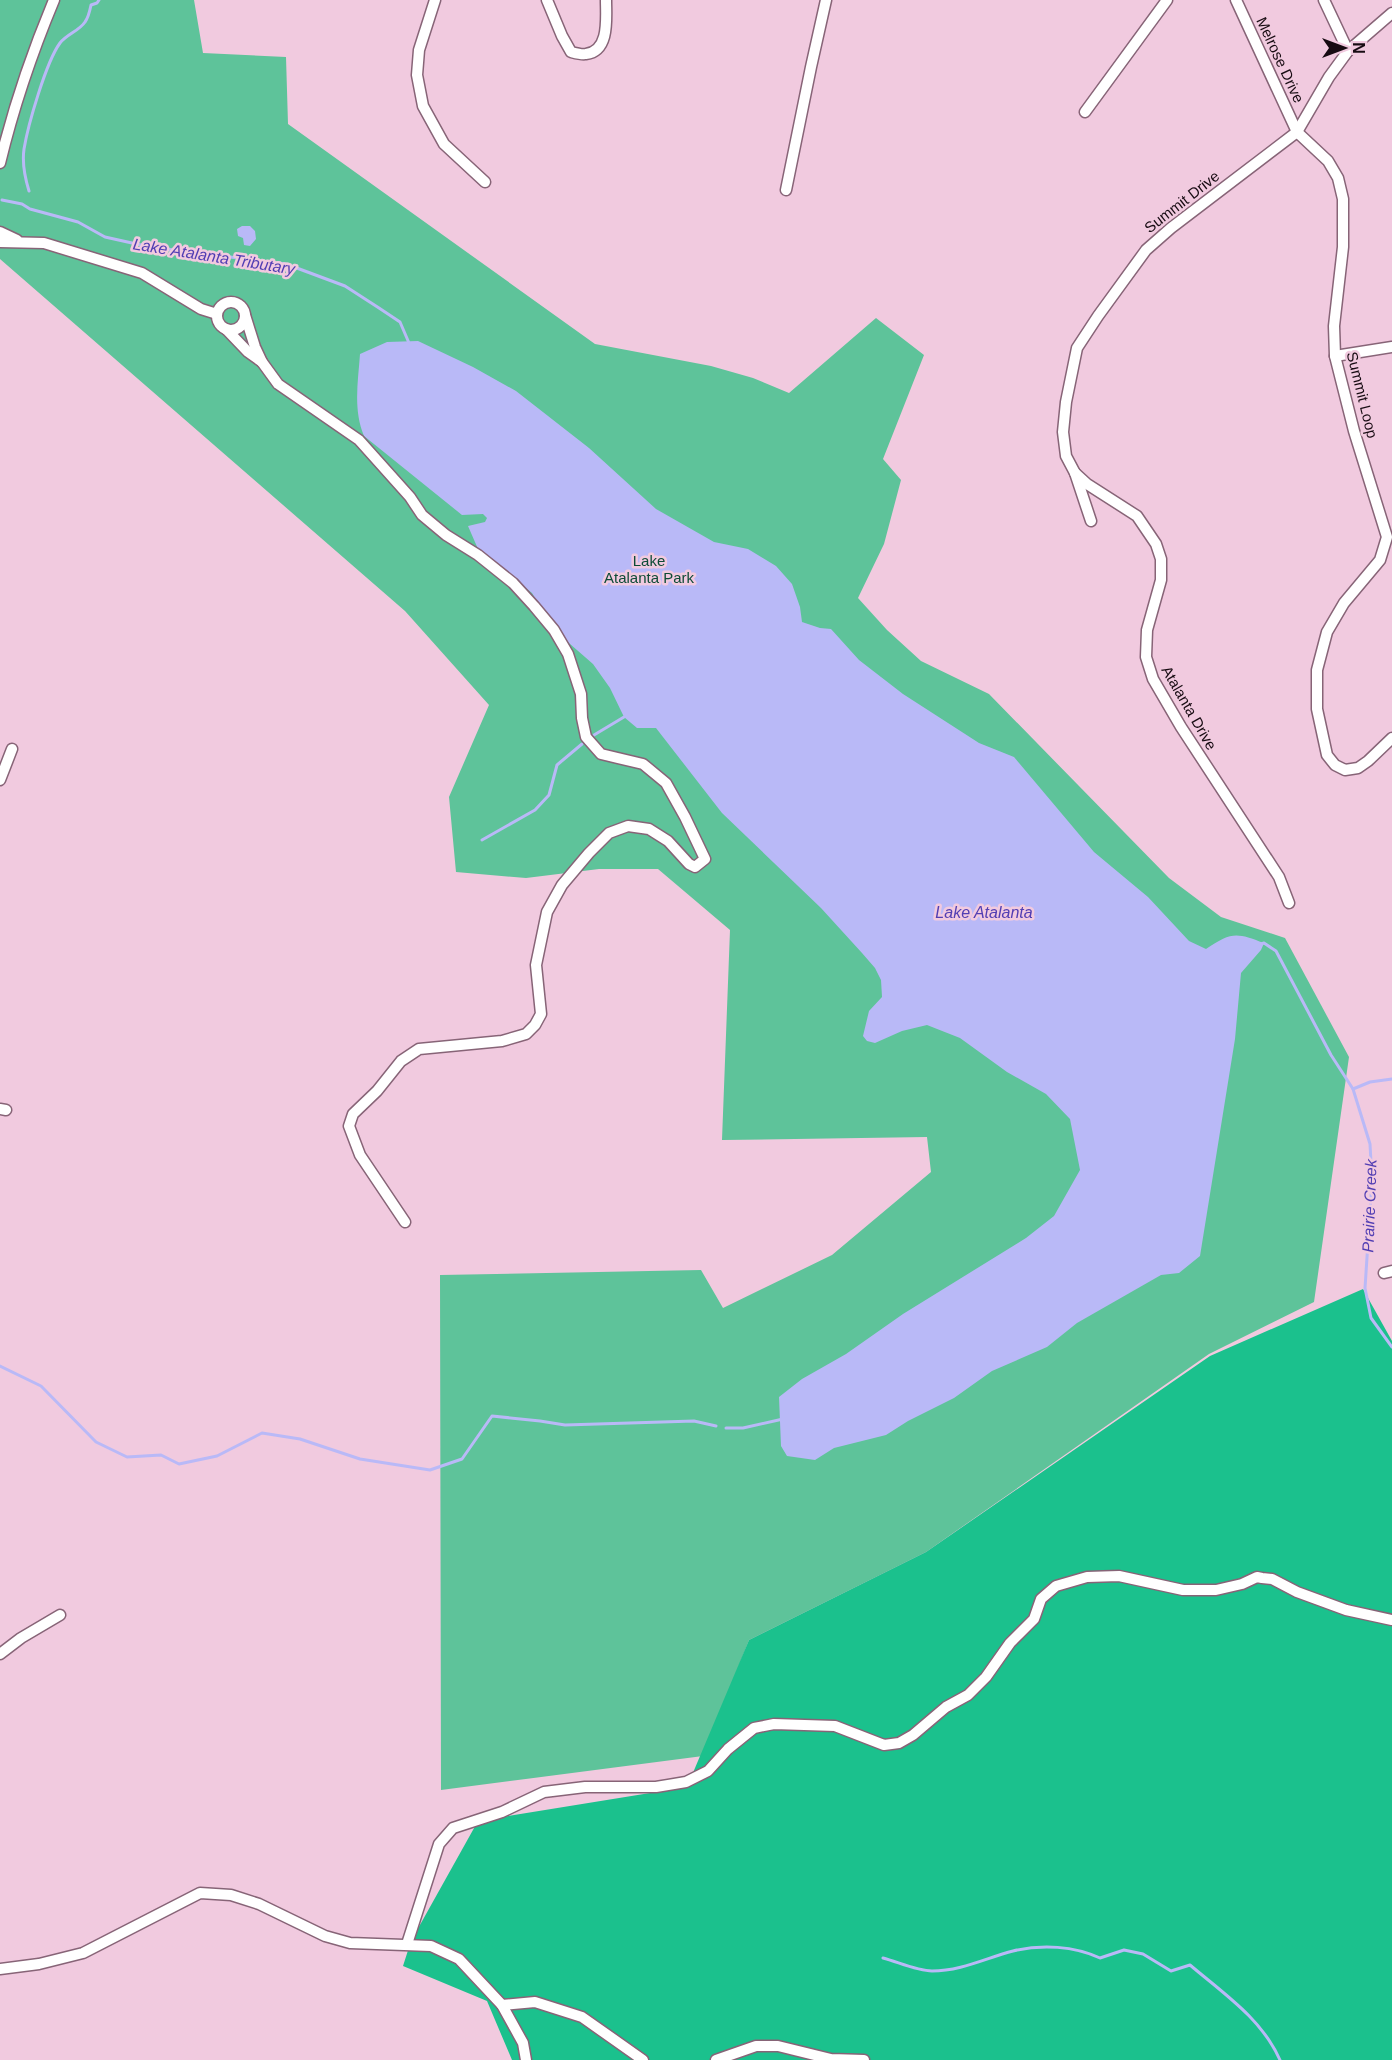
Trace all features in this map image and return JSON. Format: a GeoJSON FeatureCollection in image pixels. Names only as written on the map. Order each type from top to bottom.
{"type":"FeatureCollection","features":[{"type":"Feature","properties":{"kind":"street"},"geometry":{"type":"LineString","coordinates":[[0,163],[18,95],[35,45],[54,0]]}},
{"type":"Feature","properties":{"kind":"street"},"geometry":{"type":"LineString","coordinates":[[435,0],[419,50],[417,75],[423,106],[444,144],[485,182]]}},
{"type":"Feature","properties":{"kind":"street"},"geometry":{"type":"LineString","coordinates":[[547,0],[561,36],[571,52],[586,54],[598,49],[605,38],[606,0]]}},
{"type":"Feature","properties":{"kind":"street"},"geometry":{"type":"LineString","coordinates":[[786,190],[826,0]]}},
{"type":"Feature","properties":{"kind":"street"},"geometry":{"type":"LineString","coordinates":[[1085,112],[1167,0]]}},
{"type":"Feature","properties":{"kind":"street","name":"Melrose Drive"},"geometry":{"type":"LineString","coordinates":[[1236,0],[1297,132]]}},
{"type":"Feature","properties":{"kind":"street"},"geometry":{"type":"LineString","coordinates":[[1324,0],[1348,51]]}},
{"type":"Feature","properties":{"kind":"street","name":"Summit Drive"},"geometry":{"type":"LineString","coordinates":[[1091,521],[1075,473],[1065,456],[1066,402],[1077,348],[1146,250],[1171,228],[1297,132],[1329,77],[1348,51],[1392,13]]}},
{"type":"Feature","properties":{"kind":"street","name":"Summit Loop"},"geometry":{"type":"LineString","coordinates":[[1297,132],[1328,161],[1338,178],[1343,199],[1344,247],[1334,326],[1335,356],[1354,431],[1387,537],[1380,560],[1344,603],[1327,632],[1317,670],[1317,709],[1327,755],[1335,765],[1345,770],[1358,768],[1392,738]]}},
{"type":"Feature","properties":{"kind":"street"},"geometry":{"type":"LineString","coordinates":[[0,232],[20,241]]}},
{"type":"Feature","properties":{"kind":"street"},"geometry":{"type":"LineString","coordinates":[[0,242],[44,243],[142,273],[201,309],[217,314]]}},
{"type":"Feature","properties":{"kind":"street"},"geometry":{"type":"LineString","coordinates":[[262,362],[248,352],[219,323],[217,314],[221,306],[234,302],[242,307],[262,362],[278,384],[359,440],[410,496],[422,515],[513,583],[534,606],[554,630],[568,654],[581,694],[586,737],[601,754],[643,764],[666,783],[705,859],[695,867],[689,864],[668,841],[649,829],[628,826],[609,833],[562,885],[547,912],[536,965],[541,1014],[535,1025],[526,1034],[502,1041],[419,1050],[401,1061],[377,1091],[353,1114],[349,1126],[360,1155],[405,1222]]}},
{"type":"Feature","properties":{"kind":"street"},"geometry":{"type":"LineString","coordinates":[[226,329],[239,327],[245,315]]}},
{"type":"Feature","properties":{"kind":"street"},"geometry":{"type":"LineString","coordinates":[[1335,356],[1392,347]]}},
{"type":"Feature","properties":{"kind":"street","name":"Atalanta Drive"},"geometry":{"type":"LineString","coordinates":[[1075,473],[1087,484],[1137,516],[1156,544],[1161,559],[1161,579],[1147,630],[1146,657],[1153,679],[1181,727],[1279,878],[1289,903]]}},
{"type":"Feature","properties":{"kind":"street"},"geometry":{"type":"LineString","coordinates":[[0,780],[12,749]]}},
{"type":"Feature","properties":{"kind":"street"},"geometry":{"type":"LineString","coordinates":[[407,1944],[439,1844],[453,1828],[502,1812],[544,1792],[585,1787],[656,1787],[686,1782],[708,1771],[728,1749],[754,1728],[774,1724],[835,1726],[885,1745],[899,1743],[946,1707],[968,1695],[986,1677],[1010,1643],[1034,1619],[1041,1599],[1056,1586],[1087,1577],[1119,1576],[1183,1590],[1216,1590],[1257,1578],[1272,1579],[1297,1592],[1346,1610],[1392,1620]]}},
{"type":"Feature","properties":{"kind":"street"},"geometry":{"type":"LineString","coordinates":[[0,1654],[21,1638],[60,1615]]}},
{"type":"Feature","properties":{"kind":"street"},"geometry":{"type":"LineString","coordinates":[[0,1969],[39,1964],[83,1953],[200,1893],[231,1896],[260,1904],[325,1936],[350,1943],[431,1946],[459,1959],[502,2005],[524,2043],[526,2060]]}},
{"type":"Feature","properties":{"kind":"street"},"geometry":{"type":"LineString","coordinates":[[502,2005],[535,2002],[582,2017],[643,2060]]}},
{"type":"Feature","properties":{"kind":"street"},"geometry":{"type":"LineString","coordinates":[[716,2060],[756,2046],[778,2046],[831,2059],[864,2060]]}},
{"type":"Feature","properties":{"kind":"green space","name":"Lake Atalanta Park"},"geometry":{"type":"Polygon","coordinates":[[[0,0],[194,0],[203,53],[286,57],[288,124],[595,344],[711,366],[753,378],[789,393],[876,318],[924,355],[883,459],[901,480],[884,544],[858,598],[887,630],[921,661],[989,694],[1169,878],[1221,917],[1285,938],[1349,1057],[1314,1302],[1209,1354],[926,1552],[749,1640],[703,1756],[441,1790],[440,1275],[701,1270],[723,1308],[832,1255],[931,1172],[927,1137],[722,1140],[730,930],[658,869],[599,869],[526,878],[456,872],[449,797],[489,705],[405,611],[0,259],[0,0]]]}},
{"type":"Feature","properties":{"kind":"green space"},"geometry":{"type":"Polygon","coordinates":[[[1363,1289],[1392,1341],[1392,2060],[512,2060],[487,2001],[403,1966],[411,1941],[478,1821],[687,1787],[749,1640],[926,1552],[1210,1356],[1363,1289]]]}},
{"type":"Feature","properties":{"kind":"water"},"geometry":{"type":"Polygon","coordinates":[[[250,226],[255,231],[256,239],[250,246],[244,245],[243,238],[238,236],[237,229],[250,226]]]}},
{"type":"Feature","properties":{"kind":"water","name":"Lake Atalanta"},"geometry":{"type":"Polygon","coordinates":[[[418,341],[473,367],[516,391],[589,448],[656,509],[714,542],[748,549],[776,566],[792,584],[800,607],[802,622],[831,629],[859,660],[903,694],[979,743],[1014,757],[1094,852],[1148,897],[1189,941],[1206,949],[1222,939],[1234,936],[1247,937],[1264,943],[1261,950],[1241,973],[1235,1039],[1200,1256],[1179,1273],[1161,1275],[1077,1323],[1047,1347],[992,1371],[954,1398],[886,1435],[834,1448],[815,1460],[787,1456],[781,1446],[779,1397],[802,1379],[846,1354],[903,1314],[1026,1238],[1054,1216],[1080,1170],[1070,1119],[1046,1094],[1007,1072],[960,1038],[927,1025],[902,1031],[875,1043],[867,1041],[863,1036],[869,1011],[882,997],[881,980],[875,968],[821,908],[722,813],[656,728],[637,728],[624,717],[610,688],[593,664],[554,630],[532,593],[478,549],[468,526],[485,522],[487,518],[483,514],[462,515],[364,436],[357,406],[360,354],[387,342],[418,341]]]}},
{"type":"Feature","properties":{"kind":"waterway"},"geometry":{"type":"LineString","coordinates":[[29,191],[24,170],[24,149],[33,110],[44,79],[60,43],[82,25],[91,5],[99,0]]}},
{"type":"Feature","properties":{"kind":"waterway","name":"Lake Atalanta Tributary"},"geometry":{"type":"LineString","coordinates":[[2,200],[78,222],[105,237],[150,247],[286,264],[345,286],[400,322],[409,343]]}},
{"type":"Feature","properties":{"kind":"waterway"},"geometry":{"type":"LineString","coordinates":[[594,735],[624,717]]}},
{"type":"Feature","properties":{"kind":"waterway"},"geometry":{"type":"LineString","coordinates":[[482,840],[535,810],[549,795],[557,765],[582,744]]}},
{"type":"Feature","properties":{"kind":"waterway","name":"Prairie Creek"},"geometry":{"type":"LineString","coordinates":[[1261,944],[1264,943],[1276,951],[1331,1055],[1353,1089],[1370,1144],[1372,1181],[1365,1288],[1371,1318],[1392,1347]]}},
{"type":"Feature","properties":{"kind":"waterway"},"geometry":{"type":"LineString","coordinates":[[1353,1089],[1370,1082],[1392,1079]]}},
{"type":"Feature","properties":{"kind":"waterway"},"geometry":{"type":"LineString","coordinates":[[0,1366],[41,1386],[96,1442],[127,1457],[161,1455],[179,1464],[217,1456],[262,1433],[300,1439],[360,1459],[430,1470],[462,1459],[492,1416],[565,1425],[694,1421],[716,1426]]}},
{"type":"Feature","properties":{"kind":"waterway"},"geometry":{"type":"LineString","coordinates":[[726,1428],[743,1428],[783,1419]]}},
{"type":"Feature","properties":{"kind":"waterway"},"geometry":{"type":"LineString","coordinates":[[883,1958],[920,1970],[932,1971],[963,1967],[1013,1951],[1046,1947],[1080,1951],[1100,1958],[1124,1950],[1143,1954],[1171,1971],[1190,1965],[1252,2019],[1272,2045],[1280,2060]]}}]}
